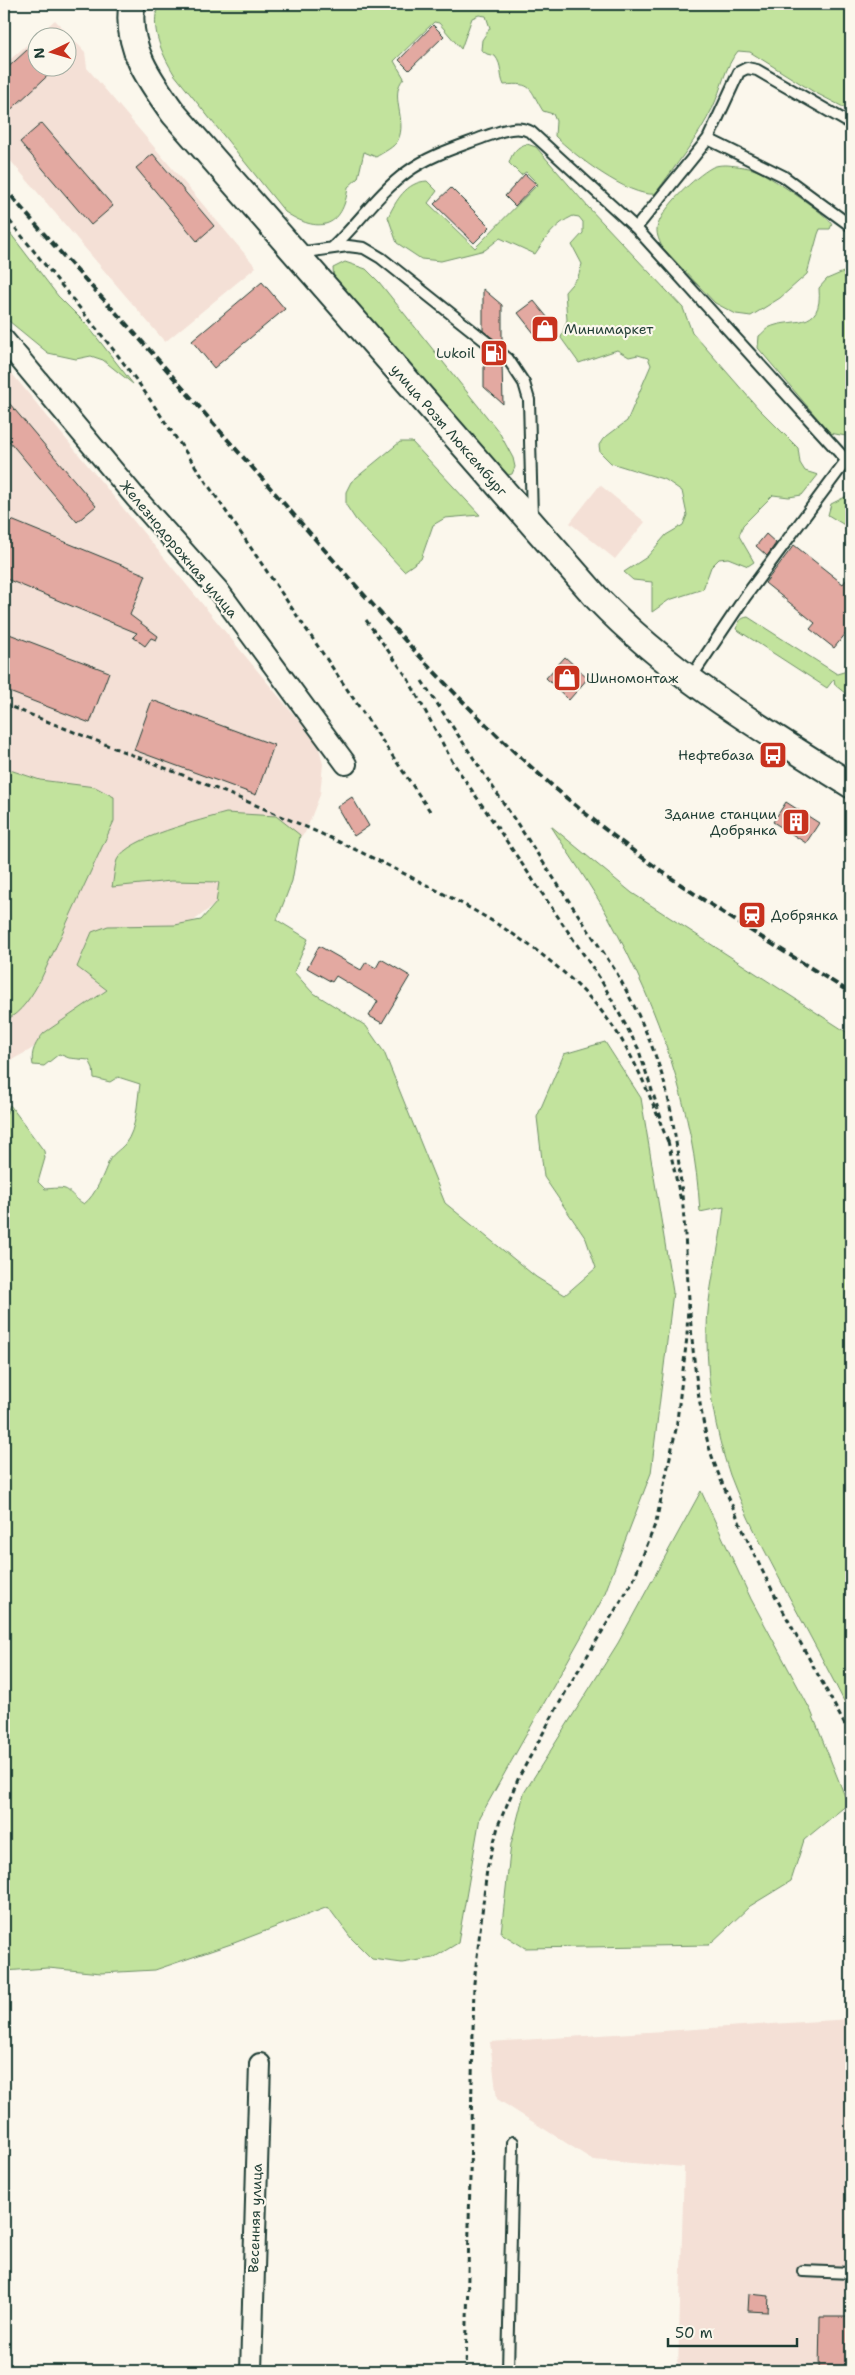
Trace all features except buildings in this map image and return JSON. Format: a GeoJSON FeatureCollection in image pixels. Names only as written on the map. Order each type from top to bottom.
{"type":"FeatureCollection","features":[{"type":"Feature","properties":{"kind":"street","name":"улица Розы Люксембург"},"geometry":{"type":"LineString","coordinates":[[132,4],[131,26],[140,63],[194,139],[618,620],[661,658],[690,680],[749,721],[851,785]]}},
{"type":"Feature","properties":{"kind":"street","name":"Железнодорожная улица"},"geometry":{"type":"LineString","coordinates":[[4,340],[136,498],[218,590],[346,764]]}},
{"type":"Feature","properties":{"kind":"street","name":"Весенняя улица"},"geometry":{"type":"LineString","coordinates":[[251,2371],[260,2064]]}},
{"type":"Feature","properties":{"kind":"lane"},"geometry":{"type":"LineString","coordinates":[[636,228],[708,139],[731,84],[739,72],[747,68],[757,70],[851,124]]}},
{"type":"Feature","properties":{"kind":"lane"},"geometry":{"type":"LineString","coordinates":[[332,248],[374,201],[407,172],[428,159],[454,148],[512,128],[524,128],[531,132],[636,228],[849,457],[745,597],[690,680]]}},
{"type":"Feature","properties":{"kind":"lane"},"geometry":{"type":"LineString","coordinates":[[708,139],[783,176],[851,226]]}},
{"type":"Feature","properties":{"kind":"lane"},"geometry":{"type":"LineString","coordinates":[[294,253],[348,246],[364,248],[381,258],[508,359],[517,370],[529,400],[532,524]]}},
{"type":"Feature","properties":{"kind":"lane"},"geometry":{"type":"LineString","coordinates":[[508,2371],[513,2142]]}},
{"type":"Feature","properties":{"kind":"lane"},"geometry":{"type":"LineString","coordinates":[[803,2271],[851,2272]]}},
{"type":"Feature","properties":{"kind":"path"},"geometry":{"type":"LineString","coordinates":[[4,214],[140,385],[432,814]]}},
{"type":"Feature","properties":{"kind":"path"},"geometry":{"type":"LineString","coordinates":[[366,620],[407,677],[452,761],[586,958],[615,1004],[638,1048],[652,1086],[668,1142],[676,1175],[686,1236]]}},
{"type":"Feature","properties":{"kind":"path"},"geometry":{"type":"LineString","coordinates":[[422,680],[605,954],[640,1017],[668,1100],[679,1162],[698,1396],[707,1439],[721,1482],[764,1574],[851,1737]]}},
{"type":"Feature","properties":{"kind":"path"},"geometry":{"type":"LineString","coordinates":[[4,704],[336,839],[501,924],[542,954],[580,988],[606,1018],[636,1062],[668,1142]]}},
{"type":"Feature","properties":{"kind":"path"},"geometry":{"type":"LineString","coordinates":[[466,2371],[474,1983],[488,1869],[499,1823],[519,1777],[565,1692],[633,1581],[656,1522],[676,1429],[687,1337],[688,1261]]}},
{"type":"Feature","properties":{"kind":"shaded area"},"geometry":{"type":"Polygon","coordinates":[[[55,20],[62,28],[46,28],[55,20]]]}},
{"type":"Feature","properties":{"kind":"shaded area"},"geometry":{"type":"Polygon","coordinates":[[[28,44],[28,78],[78,78],[78,45],[85,52],[87,68],[256,267],[165,342],[4,153],[4,65],[28,44]]]}},
{"type":"Feature","properties":{"kind":"shaded area"},"geometry":{"type":"Polygon","coordinates":[[[4,364],[318,744],[323,764],[320,795],[305,833],[30,1050],[4,1064],[4,364]]]}},
{"type":"Feature","properties":{"kind":"shaded area"},"geometry":{"type":"Polygon","coordinates":[[[600,485],[645,522],[615,559],[570,523],[600,485]]]}},
{"type":"Feature","properties":{"kind":"shaded area"},"geometry":{"type":"Polygon","coordinates":[[[851,2019],[851,2371],[678,2371],[684,2167],[593,2160],[497,2099],[490,2042],[851,2019]]]}},
{"type":"Feature","properties":{"kind":"green space"},"geometry":{"type":"Polygon","coordinates":[[[159,4],[851,4],[851,111],[814,92],[750,52],[738,51],[726,71],[713,107],[693,141],[655,194],[644,193],[631,189],[602,173],[555,136],[556,121],[553,114],[543,111],[530,89],[521,85],[504,85],[500,67],[495,56],[481,50],[482,40],[490,28],[486,16],[479,15],[472,18],[461,49],[439,23],[434,22],[394,61],[404,78],[398,92],[401,124],[398,140],[376,157],[364,152],[358,178],[348,187],[341,212],[335,219],[318,225],[297,219],[285,212],[174,74],[161,49],[156,31],[156,13],[159,4]]]}},
{"type":"Feature","properties":{"kind":"green space"},"geometry":{"type":"Polygon","coordinates":[[[527,144],[536,147],[588,207],[683,308],[692,332],[758,408],[798,448],[800,463],[805,471],[818,475],[802,495],[789,497],[773,495],[743,525],[739,536],[754,562],[748,566],[728,558],[719,559],[711,567],[703,589],[669,600],[652,612],[652,582],[633,580],[624,572],[647,557],[666,535],[683,525],[687,515],[682,491],[666,480],[611,463],[600,452],[599,445],[603,439],[627,421],[651,365],[648,358],[638,355],[629,357],[617,350],[579,363],[561,338],[567,320],[565,292],[578,277],[582,264],[572,245],[583,233],[583,222],[579,217],[573,216],[561,223],[551,232],[535,254],[500,238],[485,250],[441,261],[421,259],[397,243],[388,217],[403,193],[413,185],[427,181],[437,191],[428,203],[475,248],[538,184],[526,172],[521,175],[509,163],[515,150],[527,144]]]}},
{"type":"Feature","properties":{"kind":"green space"},"geometry":{"type":"Polygon","coordinates":[[[727,165],[760,172],[811,205],[832,224],[830,229],[820,229],[807,274],[780,298],[751,316],[736,314],[715,303],[662,247],[657,233],[661,217],[681,193],[711,168],[727,165]]]}},
{"type":"Feature","properties":{"kind":"green space"},"geometry":{"type":"Polygon","coordinates":[[[4,225],[58,296],[87,325],[133,384],[103,360],[91,356],[76,359],[48,353],[4,317],[4,225]]]}},
{"type":"Feature","properties":{"kind":"green space"},"geometry":{"type":"Polygon","coordinates":[[[345,262],[366,269],[379,282],[499,432],[513,458],[515,467],[512,474],[508,475],[334,280],[333,268],[345,262]]]}},
{"type":"Feature","properties":{"kind":"green space"},"geometry":{"type":"Polygon","coordinates":[[[851,263],[851,437],[830,433],[758,348],[759,336],[768,328],[811,317],[816,312],[819,302],[819,288],[827,279],[848,270],[851,263]]]}},
{"type":"Feature","properties":{"kind":"green space"},"geometry":{"type":"Polygon","coordinates":[[[400,442],[412,442],[480,515],[445,518],[433,525],[421,559],[404,571],[356,520],[346,505],[346,492],[351,482],[400,442]]]}},
{"type":"Feature","properties":{"kind":"green space"},"geometry":{"type":"Polygon","coordinates":[[[851,494],[851,529],[828,515],[831,504],[851,494]]]}},
{"type":"Feature","properties":{"kind":"green space"},"geometry":{"type":"Polygon","coordinates":[[[748,617],[837,674],[847,671],[851,665],[851,698],[835,685],[834,679],[827,688],[736,629],[741,619],[748,617]]]}},
{"type":"Feature","properties":{"kind":"green space"},"geometry":{"type":"Polygon","coordinates":[[[4,768],[40,780],[95,787],[114,797],[114,821],[41,979],[21,1008],[4,1021],[4,768]]]}},
{"type":"Feature","properties":{"kind":"green space"},"geometry":{"type":"Polygon","coordinates":[[[226,813],[276,816],[300,835],[292,881],[277,920],[308,939],[294,972],[312,992],[366,1026],[384,1052],[445,1203],[536,1277],[565,1295],[596,1268],[586,1239],[544,1177],[537,1117],[564,1054],[605,1042],[641,1098],[673,1292],[651,1473],[603,1598],[480,1817],[458,1943],[433,1958],[402,1963],[372,1959],[351,1938],[328,1907],[234,1943],[155,1970],[101,1973],[48,1968],[4,1971],[4,1119],[10,1105],[44,1151],[45,1158],[38,1182],[45,1189],[61,1188],[68,1190],[84,1204],[99,1184],[110,1159],[129,1138],[134,1123],[140,1084],[118,1077],[110,1082],[94,1078],[93,1068],[89,1060],[69,1058],[59,1054],[44,1066],[33,1065],[32,1056],[34,1048],[44,1033],[107,990],[77,967],[92,932],[108,926],[175,925],[201,920],[216,903],[219,882],[171,881],[112,887],[117,860],[135,844],[150,837],[167,830],[226,813]]]}},
{"type":"Feature","properties":{"kind":"green space"},"geometry":{"type":"Polygon","coordinates":[[[551,826],[632,893],[851,1035],[851,1715],[749,1519],[730,1475],[720,1441],[710,1390],[707,1320],[724,1207],[700,1212],[690,1135],[682,1098],[658,1024],[627,953],[609,918],[551,826]]]}},
{"type":"Feature","properties":{"kind":"green space"},"geometry":{"type":"Polygon","coordinates":[[[701,1491],[751,1599],[811,1711],[848,1804],[804,1840],[791,1881],[750,1906],[709,1945],[525,1948],[501,1933],[511,1844],[524,1793],[618,1643],[701,1491]]]}},
{"type":"Feature","properties":{"kind":"railway"},"geometry":{"type":"LineString","coordinates":[[4,187],[372,604],[499,737],[544,779],[591,818],[653,865],[718,910],[851,993]]}},
{"type":"Feature","properties":{"kind":"place","name":"Минимаркет"},"geometry":{"type":"Point","coordinates":[545,329]}},
{"type":"Feature","properties":{"kind":"place","name":"Lukoil"},"geometry":{"type":"Point","coordinates":[494,353]}},
{"type":"Feature","properties":{"kind":"place","name":"Шинoмонтаж"},"geometry":{"type":"Point","coordinates":[567,678]}},
{"type":"Feature","properties":{"kind":"place","name":"Нефтебаза"},"geometry":{"type":"Point","coordinates":[773,755]}},
{"type":"Feature","properties":{"kind":"place","name":"Здание станции Добрянка"},"geometry":{"type":"Point","coordinates":[796,822]}},
{"type":"Feature","properties":{"kind":"place","name":"Добрянка"},"geometry":{"type":"Point","coordinates":[752,915]}}]}
